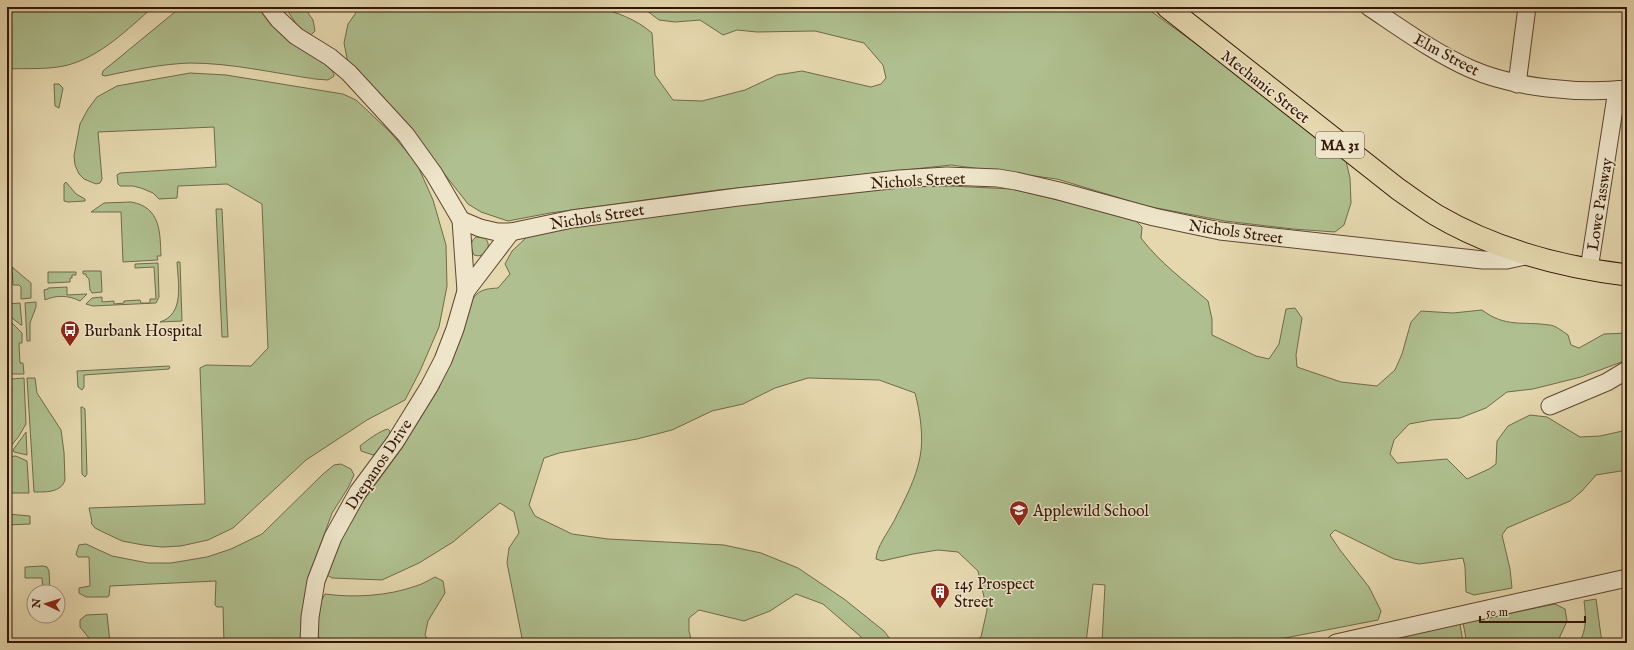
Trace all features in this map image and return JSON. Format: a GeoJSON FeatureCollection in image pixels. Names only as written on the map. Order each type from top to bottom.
{"type":"FeatureCollection","features":[{"type":"Feature","properties":{"kind":"main road","name":"Mechanic Street"},"geometry":{"type":"LineString","coordinates":[[1167,7],[1398,190],[1437,215],[1468,231],[1530,255],[1589,269],[1627,275]]}},
{"type":"Feature","properties":{"kind":"street"},"geometry":{"type":"LineString","coordinates":[[269,7],[278,19],[296,36],[336,62],[369,93],[406,135],[423,158],[461,220]]}},
{"type":"Feature","properties":{"kind":"street","name":"Elm Street"},"geometry":{"type":"LineString","coordinates":[[1369,7],[1439,52],[1472,70],[1517,84],[1562,89],[1622,90]]}},
{"type":"Feature","properties":{"kind":"street"},"geometry":{"type":"LineString","coordinates":[[1517,84],[1527,7]]}},
{"type":"Feature","properties":{"kind":"street","name":"Lowe Passway"},"geometry":{"type":"LineString","coordinates":[[1589,269],[1622,90]]}},
{"type":"Feature","properties":{"kind":"street","name":"Nichols Street"},"geometry":{"type":"LineString","coordinates":[[461,220],[480,228],[497,232],[511,232],[572,219],[664,206],[829,186],[947,176],[1016,181],[1154,217],[1220,231],[1483,260],[1507,260],[1530,255]]}},
{"type":"Feature","properties":{"kind":"street","name":"Drepanos Drive"},"geometry":{"type":"LineString","coordinates":[[461,220],[466,291]]}},
{"type":"Feature","properties":{"kind":"street","name":"Drepanos Drive"},"geometry":{"type":"LineString","coordinates":[[309,643],[310,617],[316,581],[333,537],[358,492],[395,442],[443,360],[466,291],[511,232]]}},
{"type":"Feature","properties":{"kind":"street"},"geometry":{"type":"LineString","coordinates":[[1550,406],[1607,382],[1627,370]]}},
{"type":"Feature","properties":{"kind":"street"},"geometry":{"type":"LineString","coordinates":[[1336,643],[1387,637],[1627,578]]}},
{"type":"Feature","properties":{"kind":"green space"},"geometry":{"type":"Polygon","coordinates":[[[7,7],[153,7],[114,41],[80,61],[53,68],[7,69],[7,7]]]}},
{"type":"Feature","properties":{"kind":"green space"},"geometry":{"type":"Polygon","coordinates":[[[181,7],[259,7],[283,35],[321,60],[333,71],[334,76],[328,80],[315,79],[237,66],[205,63],[158,66],[105,76],[102,75],[103,71],[181,7]]]}},
{"type":"Feature","properties":{"kind":"green space"},"geometry":{"type":"Polygon","coordinates":[[[285,7],[304,7],[313,20],[315,31],[311,35],[299,28],[285,7]]]}},
{"type":"Feature","properties":{"kind":"green space"},"geometry":{"type":"Polygon","coordinates":[[[360,7],[596,7],[633,20],[652,33],[655,75],[673,100],[702,101],[745,90],[777,75],[802,71],[871,87],[881,84],[886,78],[883,65],[864,43],[815,31],[757,32],[737,30],[723,35],[700,20],[675,22],[659,20],[642,7],[1145,7],[1216,58],[1346,161],[1350,178],[1351,203],[1344,225],[1335,232],[1293,229],[1225,221],[1146,206],[1057,179],[951,165],[718,190],[550,213],[508,221],[481,212],[468,204],[396,112],[348,63],[344,43],[348,24],[360,7]]]}},
{"type":"Feature","properties":{"kind":"green space"},"geometry":{"type":"Polygon","coordinates":[[[190,73],[226,75],[343,94],[356,100],[391,133],[417,164],[433,200],[446,245],[447,286],[439,327],[420,371],[405,400],[367,420],[306,460],[233,528],[208,540],[181,546],[162,547],[122,541],[95,528],[91,523],[89,508],[205,504],[200,368],[206,365],[251,366],[268,348],[262,204],[227,184],[178,186],[177,198],[159,199],[153,193],[141,188],[133,186],[120,186],[118,184],[117,175],[120,173],[216,167],[214,127],[98,132],[102,179],[100,183],[96,184],[84,179],[79,174],[75,165],[74,156],[80,124],[88,109],[97,97],[117,86],[190,73]]]}},
{"type":"Feature","properties":{"kind":"green space"},"geometry":{"type":"Polygon","coordinates":[[[54,84],[59,84],[63,88],[59,108],[55,106],[54,84]]]}},
{"type":"Feature","properties":{"kind":"green space"},"geometry":{"type":"Polygon","coordinates":[[[66,182],[76,194],[85,199],[85,201],[64,201],[64,184],[66,182]]]}},
{"type":"Feature","properties":{"kind":"green space"},"geometry":{"type":"Polygon","coordinates":[[[950,186],[1012,189],[1133,218],[1142,227],[1141,238],[1156,256],[1208,301],[1212,319],[1212,335],[1256,356],[1269,359],[1279,344],[1286,309],[1295,308],[1302,318],[1296,355],[1297,367],[1341,382],[1377,386],[1395,370],[1402,354],[1411,322],[1421,311],[1453,313],[1482,310],[1491,316],[1507,322],[1551,325],[1568,335],[1571,345],[1579,348],[1604,334],[1627,333],[1627,360],[1581,377],[1533,389],[1507,392],[1486,408],[1460,418],[1431,420],[1409,424],[1394,440],[1390,454],[1397,463],[1447,459],[1467,479],[1489,469],[1496,464],[1497,441],[1508,426],[1530,415],[1547,417],[1580,437],[1600,436],[1627,430],[1627,470],[1596,475],[1582,491],[1570,501],[1507,528],[1502,535],[1510,569],[1512,588],[1474,595],[1466,592],[1465,567],[1463,558],[1419,564],[1394,559],[1335,530],[1330,535],[1369,587],[1381,611],[1378,620],[1259,643],[1102,643],[1105,585],[1093,584],[1086,643],[970,643],[981,637],[987,610],[978,571],[958,552],[938,550],[882,561],[876,559],[880,545],[894,521],[913,482],[920,457],[920,416],[915,393],[879,380],[808,378],[775,388],[743,404],[712,411],[672,430],[637,439],[559,453],[544,458],[529,505],[535,516],[572,534],[608,539],[724,545],[761,553],[798,568],[844,599],[884,631],[893,643],[865,643],[860,636],[823,604],[796,594],[770,611],[744,621],[699,610],[689,618],[689,631],[692,643],[521,643],[522,638],[507,563],[509,548],[519,533],[514,512],[500,503],[453,542],[419,563],[382,580],[332,578],[327,575],[326,569],[358,508],[402,448],[439,388],[470,303],[481,291],[498,288],[510,274],[505,264],[512,251],[527,237],[592,222],[866,188],[950,186]]]}},
{"type":"Feature","properties":{"kind":"green space"},"geometry":{"type":"Polygon","coordinates":[[[131,202],[148,209],[157,222],[161,256],[157,256],[158,260],[123,262],[121,212],[91,212],[104,203],[131,202]]]}},
{"type":"Feature","properties":{"kind":"green space"},"geometry":{"type":"Polygon","coordinates":[[[216,209],[222,209],[228,337],[222,337],[216,209]]]}},
{"type":"Feature","properties":{"kind":"green space"},"geometry":{"type":"Polygon","coordinates":[[[476,237],[485,238],[488,245],[487,251],[478,256],[474,255],[471,245],[472,241],[476,237]]]}},
{"type":"Feature","properties":{"kind":"green space"},"geometry":{"type":"Polygon","coordinates":[[[177,262],[180,262],[182,321],[160,322],[168,318],[177,305],[179,288],[177,262]]]}},
{"type":"Feature","properties":{"kind":"green space"},"geometry":{"type":"Polygon","coordinates":[[[158,263],[159,297],[156,303],[93,306],[86,304],[92,298],[102,297],[102,302],[114,301],[114,304],[124,303],[124,301],[140,300],[141,303],[150,303],[150,299],[156,299],[154,267],[135,268],[135,264],[158,263]]]}},
{"type":"Feature","properties":{"kind":"green space"},"geometry":{"type":"Polygon","coordinates":[[[12,267],[31,283],[31,298],[21,299],[21,287],[19,285],[13,285],[12,267]]]}},
{"type":"Feature","properties":{"kind":"green space"},"geometry":{"type":"Polygon","coordinates":[[[83,271],[101,271],[102,292],[92,293],[90,290],[89,279],[86,274],[83,274],[83,271]]]}},
{"type":"Feature","properties":{"kind":"green space"},"geometry":{"type":"Polygon","coordinates":[[[48,272],[76,272],[76,275],[72,275],[70,282],[48,283],[48,272]]]}},
{"type":"Feature","properties":{"kind":"green space"},"geometry":{"type":"Polygon","coordinates":[[[67,287],[67,295],[87,294],[80,301],[62,296],[45,300],[44,290],[48,288],[67,287]]]}},
{"type":"Feature","properties":{"kind":"green space"},"geometry":{"type":"Polygon","coordinates":[[[36,302],[36,307],[30,323],[30,341],[27,341],[25,303],[36,302]]]}},
{"type":"Feature","properties":{"kind":"green space"},"geometry":{"type":"Polygon","coordinates":[[[20,303],[22,325],[7,314],[7,304],[20,303]]]}},
{"type":"Feature","properties":{"kind":"green space"},"geometry":{"type":"Polygon","coordinates":[[[7,318],[22,333],[22,343],[19,343],[20,363],[23,363],[24,374],[11,374],[10,363],[7,363],[7,318]]]}},
{"type":"Feature","properties":{"kind":"green space"},"geometry":{"type":"Polygon","coordinates":[[[169,366],[169,369],[84,375],[84,387],[82,390],[78,387],[77,371],[169,366]]]}},
{"type":"Feature","properties":{"kind":"green space"},"geometry":{"type":"Polygon","coordinates":[[[24,378],[26,424],[7,451],[7,391],[12,391],[11,379],[24,378]]]}},
{"type":"Feature","properties":{"kind":"green space"},"geometry":{"type":"Polygon","coordinates":[[[27,378],[35,378],[37,393],[61,430],[64,452],[65,480],[60,487],[52,491],[34,492],[27,378]]]}},
{"type":"Feature","properties":{"kind":"green space"},"geometry":{"type":"Polygon","coordinates":[[[81,407],[85,409],[87,474],[85,477],[82,474],[81,407]]]}},
{"type":"Feature","properties":{"kind":"green space"},"geometry":{"type":"Polygon","coordinates":[[[388,429],[390,431],[388,438],[379,451],[373,455],[361,451],[360,446],[388,429]]]}},
{"type":"Feature","properties":{"kind":"green space"},"geometry":{"type":"Polygon","coordinates":[[[26,432],[27,455],[14,452],[13,450],[26,432]]]}},
{"type":"Feature","properties":{"kind":"green space"},"geometry":{"type":"Polygon","coordinates":[[[16,456],[27,461],[29,493],[7,493],[7,457],[16,456]]]}},
{"type":"Feature","properties":{"kind":"green space"},"geometry":{"type":"Polygon","coordinates":[[[341,464],[351,469],[354,475],[348,488],[332,513],[312,568],[301,643],[224,643],[223,607],[217,607],[215,605],[216,581],[110,586],[109,596],[107,597],[86,597],[79,593],[79,588],[90,586],[89,557],[78,557],[76,554],[79,545],[86,544],[112,556],[148,563],[171,563],[207,557],[231,549],[262,534],[322,475],[334,465],[341,464]]]}},
{"type":"Feature","properties":{"kind":"green space"},"geometry":{"type":"Polygon","coordinates":[[[7,514],[30,516],[30,524],[7,525],[7,514]]]}},
{"type":"Feature","properties":{"kind":"green space"},"geometry":{"type":"Polygon","coordinates":[[[25,567],[47,567],[49,571],[50,584],[42,584],[42,578],[25,578],[25,567]]]}},
{"type":"Feature","properties":{"kind":"green space"},"geometry":{"type":"Polygon","coordinates":[[[435,577],[443,581],[445,593],[428,621],[425,635],[430,643],[328,642],[318,637],[319,604],[325,594],[359,596],[383,594],[416,586],[435,577]]]}},
{"type":"Feature","properties":{"kind":"green space"},"geometry":{"type":"Polygon","coordinates":[[[1596,599],[1602,643],[1579,643],[1582,638],[1585,623],[1584,601],[1596,599]]]}},
{"type":"Feature","properties":{"kind":"green space"},"geometry":{"type":"Polygon","coordinates":[[[1555,604],[1565,609],[1567,621],[1557,643],[1467,643],[1463,623],[1555,604]]]}},
{"type":"Feature","properties":{"kind":"green space"},"geometry":{"type":"Polygon","coordinates":[[[107,614],[110,643],[93,643],[80,627],[80,620],[86,615],[107,614]]]}},
{"type":"Feature","properties":{"kind":"green space"},"geometry":{"type":"Polygon","coordinates":[[[1460,624],[1463,643],[1396,643],[1400,637],[1460,624]]]}},
{"type":"Feature","properties":{"kind":"place","name":"Burbank Hospital"},"geometry":{"type":"Point","coordinates":[70,347]}},
{"type":"Feature","properties":{"kind":"place","name":"Applewild School"},"geometry":{"type":"Point","coordinates":[1019,527]}},
{"type":"Feature","properties":{"kind":"place","name":"145 Prospect Street"},"geometry":{"type":"Point","coordinates":[940,609]}}]}
